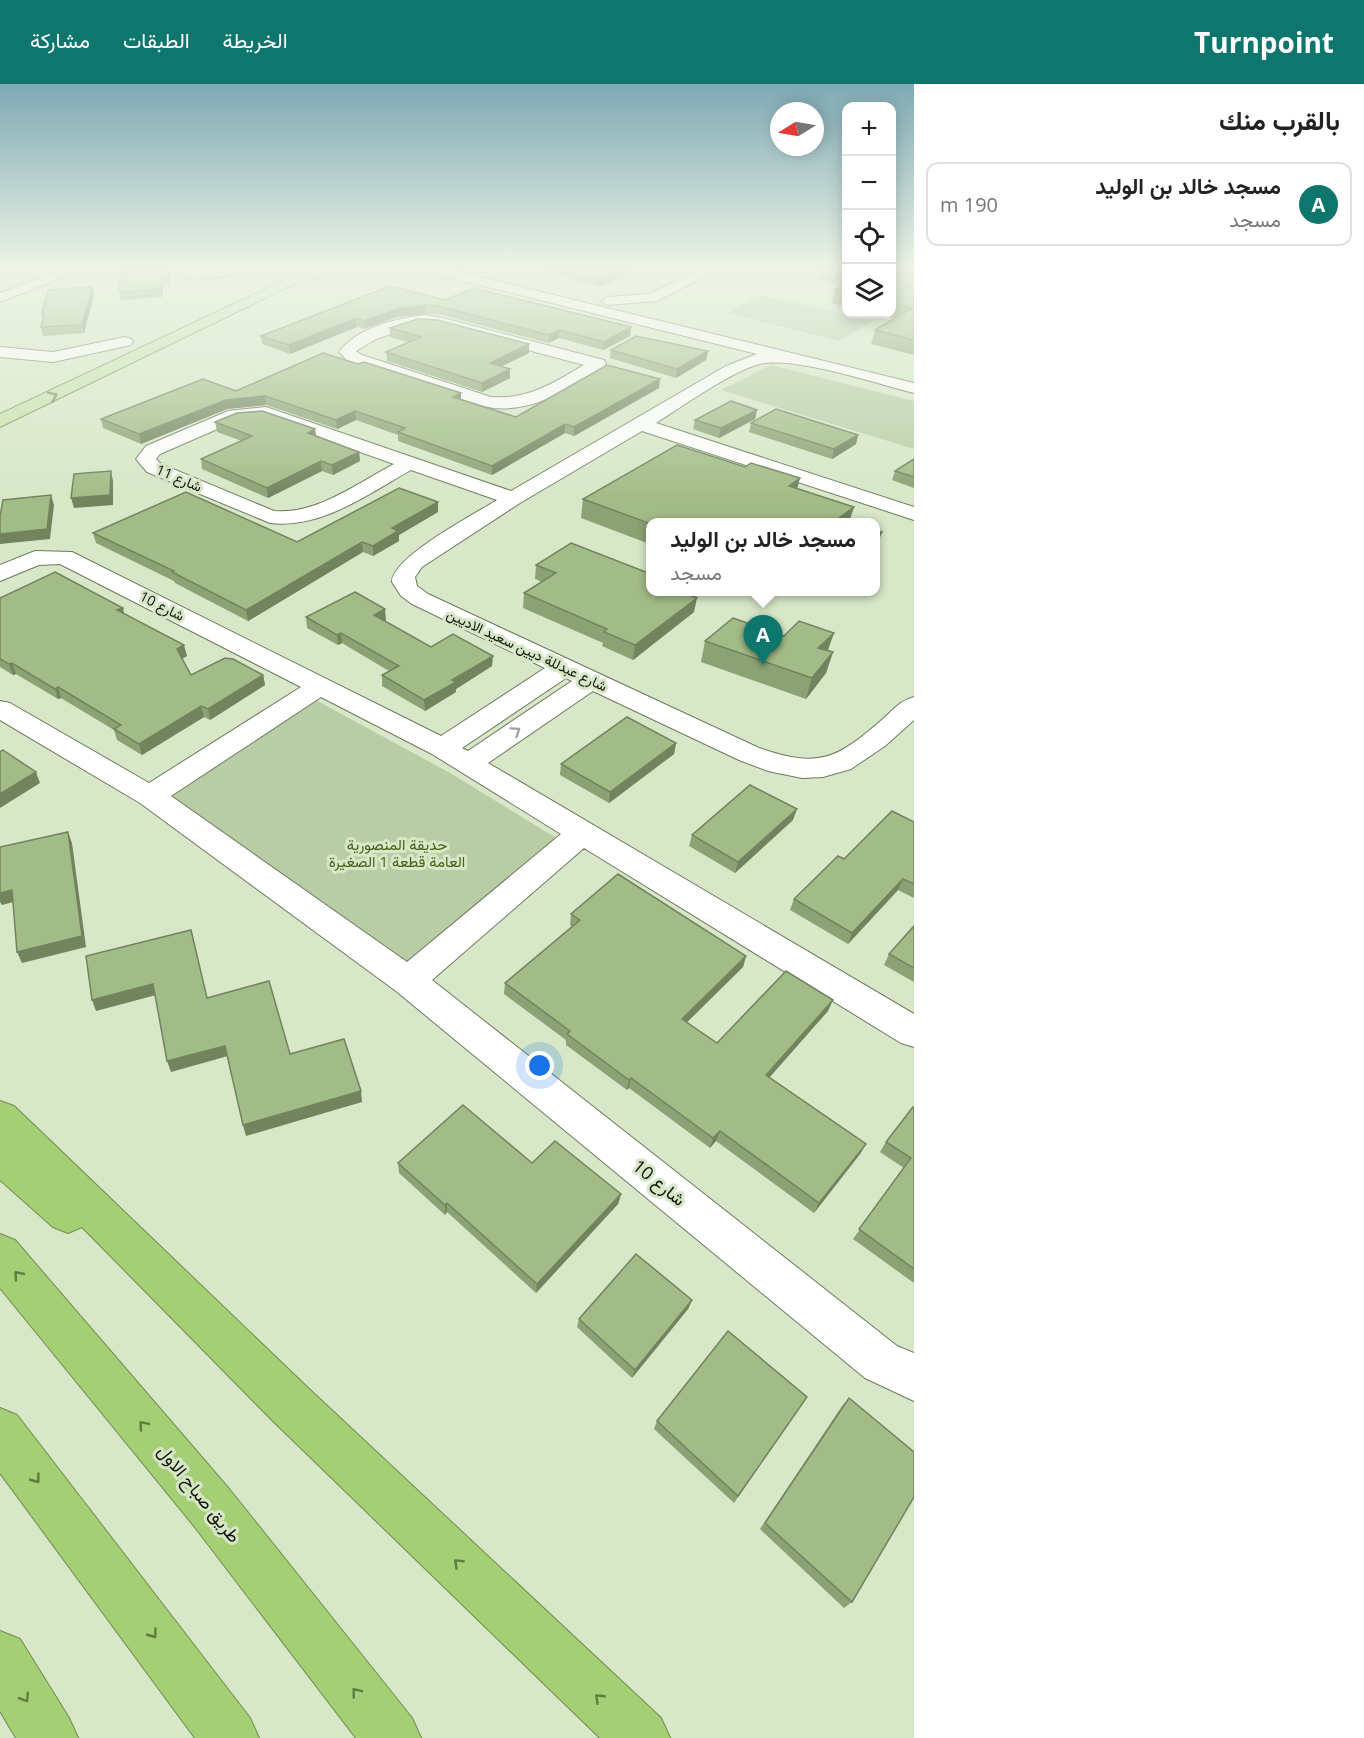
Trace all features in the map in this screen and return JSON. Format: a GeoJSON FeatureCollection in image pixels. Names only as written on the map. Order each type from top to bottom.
{"type":"FeatureCollection","features":[{"type":"Feature","properties":{"kind":"highway"},"geometry":{"type":"LineString","coordinates":[[0,1118],[290,1404],[642,1738]]}},
{"type":"Feature","properties":{"kind":"highway"},"geometry":{"type":"LineString","coordinates":[[0,1155],[290,1404]]}},
{"type":"Feature","properties":{"kind":"highway","name":"طريق صباح الاول"},"geometry":{"type":"LineString","coordinates":[[0,1255],[212,1509],[392,1738]]}},
{"type":"Feature","properties":{"kind":"highway"},"geometry":{"type":"LineString","coordinates":[[0,1432],[230,1738]]}},
{"type":"Feature","properties":{"kind":"highway"},"geometry":{"type":"LineString","coordinates":[[0,1659],[49,1738]]}},
{"type":"Feature","properties":{"kind":"main road"},"geometry":{"type":"LineString","coordinates":[[52,373],[116,345]]}},
{"type":"Feature","properties":{"kind":"main road"},"geometry":{"type":"LineString","coordinates":[[0,421],[159,345]]}},
{"type":"Feature","properties":{"kind":"street"},"geometry":{"type":"LineString","coordinates":[[0,352],[53,357],[76,354],[108,345]]}},
{"type":"Feature","properties":{"kind":"street"},"geometry":{"type":"LineString","coordinates":[[352,345],[347,352],[356,359],[489,402],[504,404],[533,400],[598,364]]}},
{"type":"Feature","properties":{"kind":"street"},"geometry":{"type":"LineString","coordinates":[[524,345],[620,370]]}},
{"type":"Feature","properties":{"kind":"street"},"geometry":{"type":"LineString","coordinates":[[713,345],[742,354]]}},
{"type":"Feature","properties":{"kind":"street"},"geometry":{"type":"LineString","coordinates":[[797,345],[914,378]]}},
{"type":"Feature","properties":{"kind":"street","name":"شارع عبدللة ديين سعيد الاديين"},"geometry":{"type":"LineString","coordinates":[[914,388],[792,357],[742,354],[686,388],[642,424],[513,499],[414,562],[404,573],[403,582],[408,591],[420,599],[767,762],[805,769],[825,768],[851,760],[914,705]]}},
{"type":"Feature","properties":{"kind":"street","name":"شارع 11"},"geometry":{"type":"LineString","coordinates":[[409,464],[309,515],[287,520],[270,517],[154,468],[146,459],[153,450],[234,415],[271,413],[409,464],[513,499]]}},
{"type":"Feature","properties":{"kind":"street"},"geometry":{"type":"LineString","coordinates":[[642,424],[914,514]]}},
{"type":"Feature","properties":{"kind":"street","name":"شارع 10"},"geometry":{"type":"LineString","coordinates":[[0,574],[35,558],[64,557],[442,748],[914,1032]]}},
{"type":"Feature","properties":{"kind":"street"},"geometry":{"type":"LineString","coordinates":[[442,748],[564,667]]}},
{"type":"Feature","properties":{"kind":"street"},"geometry":{"type":"LineString","coordinates":[[468,764],[591,680]]}},
{"type":"Feature","properties":{"kind":"street"},"geometry":{"type":"LineString","coordinates":[[150,796],[320,686]]}},
{"type":"Feature","properties":{"kind":"street","name":"شارع 10"},"geometry":{"type":"LineString","coordinates":[[0,709],[150,796],[408,981],[881,1362],[914,1378]]}},
{"type":"Feature","properties":{"kind":"street"},"geometry":{"type":"LineString","coordinates":[[408,981],[582,833]]}},
{"type":"Feature","properties":{"kind":"green space"},"geometry":{"type":"Polygon","coordinates":[[[771,365],[914,401],[914,449],[721,390],[771,365]]]}},
{"type":"Feature","properties":{"kind":"green space","name":"حديقة المنصورية العامة قطعة 1 الصغيرة"},"geometry":{"type":"Polygon","coordinates":[[[312,698],[450,773],[561,841],[407,973],[150,802],[312,698]]]}},
{"type":"Feature","properties":{"kind":"building"},"geometry":{"type":"Polygon","coordinates":[[[402,345],[527,345],[490,363],[510,369],[482,383],[386,352],[402,345]]]}},
{"type":"Feature","properties":{"kind":"building"},"geometry":{"type":"Polygon","coordinates":[[[620,345],[680,345],[708,351],[677,369],[611,350],[620,345]]]}},
{"type":"Feature","properties":{"kind":"building"},"geometry":{"type":"Polygon","coordinates":[[[323,353],[358,364],[364,362],[461,393],[453,397],[516,417],[607,365],[660,379],[574,427],[565,424],[492,466],[398,432],[405,428],[355,411],[336,420],[265,396],[226,400],[139,434],[101,419],[203,379],[236,391],[323,353]]]}},
{"type":"Feature","properties":{"kind":"building"},"geometry":{"type":"Polygon","coordinates":[[[731,401],[757,410],[721,428],[695,420],[731,401]]]}},
{"type":"Feature","properties":{"kind":"building"},"geometry":{"type":"Polygon","coordinates":[[[776,409],[858,435],[834,449],[751,423],[776,409]]]}},
{"type":"Feature","properties":{"kind":"building"},"geometry":{"type":"Polygon","coordinates":[[[262,411],[315,429],[308,433],[359,452],[332,465],[321,461],[267,488],[201,459],[252,436],[215,422],[237,413],[262,411]]]}},
{"type":"Feature","properties":{"kind":"building"},"geometry":{"type":"Polygon","coordinates":[[[677,445],[745,467],[751,463],[800,478],[789,486],[854,507],[839,518],[646,518],[646,522],[583,499],[677,445]]]}},
{"type":"Feature","properties":{"kind":"building"},"geometry":{"type":"Polygon","coordinates":[[[914,459],[914,477],[895,471],[914,459]]]}},
{"type":"Feature","properties":{"kind":"building"},"geometry":{"type":"Polygon","coordinates":[[[111,471],[110,495],[71,498],[74,474],[111,471]]]}},
{"type":"Feature","properties":{"kind":"building"},"geometry":{"type":"Polygon","coordinates":[[[399,488],[438,502],[392,528],[398,531],[373,546],[362,542],[246,610],[172,572],[174,571],[93,533],[186,492],[297,542],[399,488]]]}},
{"type":"Feature","properties":{"kind":"building"},"geometry":{"type":"Polygon","coordinates":[[[51,495],[47,529],[0,534],[3,500],[51,495]]]}},
{"type":"Feature","properties":{"kind":"building"},"geometry":{"type":"Polygon","coordinates":[[[571,543],[646,572],[646,596],[692,596],[697,598],[635,645],[604,632],[607,629],[524,593],[556,573],[536,565],[571,543]]]}},
{"type":"Feature","properties":{"kind":"building"},"geometry":{"type":"Polygon","coordinates":[[[55,572],[123,608],[117,610],[184,645],[177,649],[191,675],[225,658],[233,659],[263,675],[208,709],[201,706],[139,744],[114,729],[121,725],[58,687],[55,689],[12,663],[9,664],[0,659],[0,598],[55,572]]]}},
{"type":"Feature","properties":{"kind":"building"},"geometry":{"type":"Polygon","coordinates":[[[355,592],[385,609],[374,615],[431,647],[453,634],[493,656],[452,680],[456,682],[424,700],[382,675],[399,666],[341,633],[337,635],[306,617],[355,592]]]}},
{"type":"Feature","properties":{"kind":"building"},"geometry":{"type":"Polygon","coordinates":[[[733,618],[784,636],[799,621],[834,633],[818,648],[833,652],[812,678],[705,641],[733,618]]]}},
{"type":"Feature","properties":{"kind":"building"},"geometry":{"type":"Polygon","coordinates":[[[627,717],[676,743],[610,792],[561,764],[627,717]]]}},
{"type":"Feature","properties":{"kind":"building"},"geometry":{"type":"Polygon","coordinates":[[[3,750],[36,772],[0,794],[0,752],[3,750]]]}},
{"type":"Feature","properties":{"kind":"building"},"geometry":{"type":"Polygon","coordinates":[[[750,785],[797,809],[738,862],[692,835],[750,785]]]}},
{"type":"Feature","properties":{"kind":"building"},"geometry":{"type":"Polygon","coordinates":[[[892,811],[914,822],[914,884],[903,879],[852,933],[794,899],[838,856],[844,859],[892,811]]]}},
{"type":"Feature","properties":{"kind":"building"},"geometry":{"type":"Polygon","coordinates":[[[68,832],[82,936],[17,952],[12,890],[0,893],[0,847],[68,832]]]}},
{"type":"Feature","properties":{"kind":"building"},"geometry":{"type":"Polygon","coordinates":[[[618,874],[746,956],[682,1019],[717,1043],[786,971],[833,1000],[766,1075],[866,1144],[819,1203],[720,1131],[713,1138],[631,1078],[629,1080],[567,1034],[570,1031],[505,983],[580,920],[571,914],[618,874]]]}},
{"type":"Feature","properties":{"kind":"building"},"geometry":{"type":"Polygon","coordinates":[[[914,926],[914,968],[889,954],[914,926]]]}},
{"type":"Feature","properties":{"kind":"building"},"geometry":{"type":"Polygon","coordinates":[[[191,930],[207,998],[269,981],[290,1054],[344,1039],[361,1091],[243,1125],[225,1046],[167,1061],[153,984],[92,1000],[86,956],[191,930]]]}},
{"type":"Feature","properties":{"kind":"building"},"geometry":{"type":"Polygon","coordinates":[[[463,1105],[532,1163],[555,1141],[621,1194],[537,1284],[447,1203],[445,1205],[398,1163],[463,1105]]]}},
{"type":"Feature","properties":{"kind":"building"},"geometry":{"type":"Polygon","coordinates":[[[913,1107],[914,1269],[859,1229],[911,1158],[886,1142],[913,1107]]]}},
{"type":"Feature","properties":{"kind":"building"},"geometry":{"type":"Polygon","coordinates":[[[636,1254],[692,1300],[635,1370],[579,1319],[636,1254]]]}},
{"type":"Feature","properties":{"kind":"building"},"geometry":{"type":"Polygon","coordinates":[[[728,1331],[807,1397],[738,1496],[657,1421],[728,1331]]]}},
{"type":"Feature","properties":{"kind":"building"},"geometry":{"type":"Polygon","coordinates":[[[849,1398],[914,1452],[914,1497],[852,1602],[765,1523],[849,1398]]]}},
{"type":"Feature","properties":{"kind":"place","name":"مسجد خالد بن الوليد"},"geometry":{"type":"Point","coordinates":[763,665]}}]}
